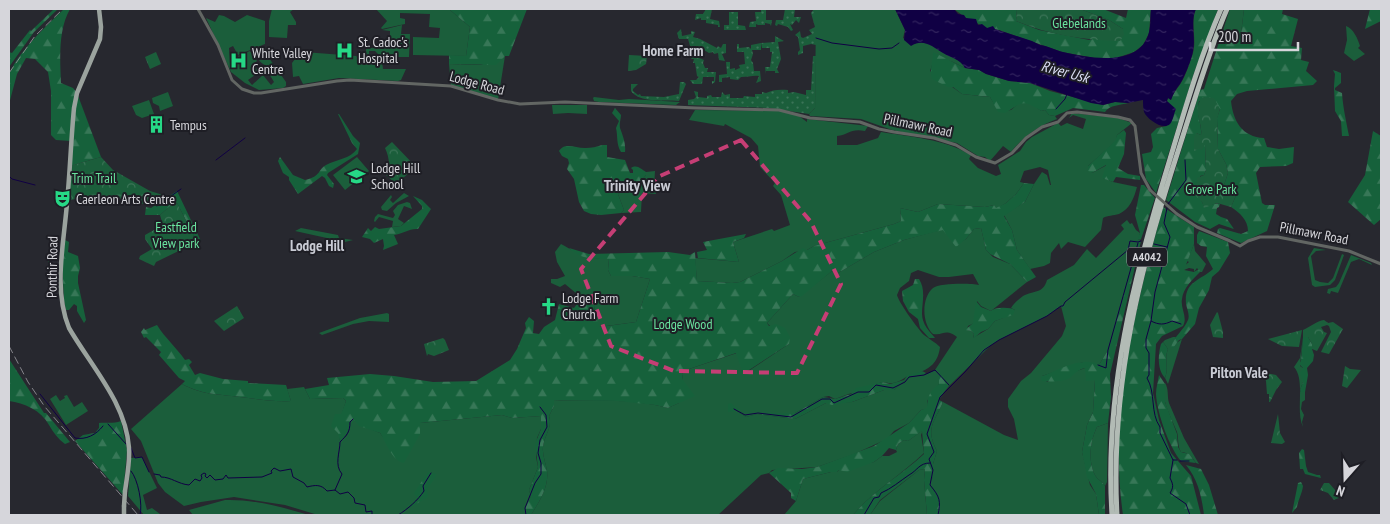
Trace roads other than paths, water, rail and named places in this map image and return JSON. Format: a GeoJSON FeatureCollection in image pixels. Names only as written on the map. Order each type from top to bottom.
{"type":"FeatureCollection","features":[{"type":"Feature","properties":{"kind":"highway","name":"A4042"},"geometry":{"type":"LineString","coordinates":[[1112,515],[1111,449],[1114,398],[1132,293],[1152,218],[1186,108],[1221,9]]}},
{"type":"Feature","properties":{"kind":"highway","name":"A4042"},"geometry":{"type":"LineString","coordinates":[[1117,515],[1116,449],[1120,398],[1129,330],[1149,249],[1172,172],[1204,69],[1227,9]]}},
{"type":"Feature","properties":{"kind":"main road","name":"Ponthir Road"},"geometry":{"type":"LineString","coordinates":[[98,9],[101,27],[100,39],[77,93],[74,108],[61,263],[62,303],[64,317],[69,328],[112,397],[121,415],[129,450],[124,515]]}},
{"type":"Feature","properties":{"kind":"street","name":"Lodge Road"},"geometry":{"type":"LineString","coordinates":[[198,9],[218,45],[232,80],[242,89],[254,93],[350,80],[451,86],[498,100],[520,104],[565,102],[682,107]]}},
{"type":"Feature","properties":{"kind":"street","name":"Pillmawr Road"},"geometry":{"type":"LineString","coordinates":[[682,107],[779,110],[810,118],[860,122],[879,129],[944,141],[962,148],[979,158],[996,163],[1012,153],[1042,127],[1058,122],[1067,113],[1077,112],[1118,117],[1130,120],[1136,126],[1141,173],[1150,190],[1177,214],[1197,227],[1240,246],[1260,237],[1278,237],[1349,251],[1381,264]]}},
{"type":"Feature","properties":{"kind":"water","name":"River Usk"},"geometry":{"type":"Polygon","coordinates":[[[895,9],[954,9],[958,14],[964,15],[966,18],[976,19],[978,25],[982,24],[987,28],[993,26],[995,29],[1040,45],[1063,52],[1099,58],[1112,58],[1125,56],[1135,51],[1144,43],[1150,29],[1151,9],[1196,9],[1193,19],[1194,46],[1184,77],[1171,100],[1168,98],[1167,101],[1176,109],[1173,119],[1170,124],[1163,126],[1152,121],[1146,115],[1143,100],[1103,105],[1091,103],[1030,83],[1009,81],[979,70],[965,68],[958,61],[927,44],[920,43],[911,46],[904,40],[905,30],[895,9]]]}},
{"type":"Feature","properties":{"kind":"waterway"},"geometry":{"type":"LineString","coordinates":[[816,38],[832,43],[879,49],[892,48],[899,43]]}},
{"type":"Feature","properties":{"kind":"waterway"},"geometry":{"type":"LineString","coordinates":[[1056,109],[1067,94]]}},
{"type":"Feature","properties":{"kind":"waterway"},"geometry":{"type":"LineString","coordinates":[[216,160],[245,138]]}},
{"type":"Feature","properties":{"kind":"waterway"},"geometry":{"type":"LineString","coordinates":[[1168,204],[1186,180],[1185,160]]}},
{"type":"Feature","properties":{"kind":"waterway"},"geometry":{"type":"LineString","coordinates":[[9,176],[12,179],[35,185]]}},
{"type":"Feature","properties":{"kind":"waterway"},"geometry":{"type":"LineString","coordinates":[[157,206],[181,189]]}},
{"type":"Feature","properties":{"kind":"waterway"},"geometry":{"type":"LineString","coordinates":[[1167,208],[1164,223],[1170,237],[1155,292],[1151,321],[1162,324],[1172,321],[1181,324]]}},
{"type":"Feature","properties":{"kind":"waterway"},"geometry":{"type":"LineString","coordinates":[[938,515],[939,499],[930,485],[933,470],[929,459],[934,452],[927,434],[940,397],[984,350],[1063,306],[1065,302],[1128,250],[1130,241],[1141,241]]}},
{"type":"Feature","properties":{"kind":"waterway"},"geometry":{"type":"LineString","coordinates":[[1098,365],[1106,368],[1108,350],[1138,243]]}},
{"type":"Feature","properties":{"kind":"waterway"},"geometry":{"type":"LineString","coordinates":[[1154,244],[1167,247]]}},
{"type":"Feature","properties":{"kind":"waterway"},"geometry":{"type":"LineString","coordinates":[[1151,321],[1146,339],[1146,348],[1149,353],[1149,375],[1147,378],[1150,384],[1160,433],[1173,460],[1177,460]]}},
{"type":"Feature","properties":{"kind":"waterway"},"geometry":{"type":"LineString","coordinates":[[734,409],[745,415],[758,413],[791,417],[822,399],[830,399],[834,403],[858,392],[869,392],[876,385],[893,388],[905,382],[909,377],[924,375],[935,370],[949,385]]}},
{"type":"Feature","properties":{"kind":"waterway"},"geometry":{"type":"LineString","coordinates":[[40,394],[75,438],[90,436],[103,426]]}},
{"type":"Feature","properties":{"kind":"waterway"},"geometry":{"type":"LineString","coordinates":[[526,515],[525,508],[535,483],[541,474],[541,463],[538,453],[540,440],[547,427],[546,415],[540,407]]}},
{"type":"Feature","properties":{"kind":"waterway"},"geometry":{"type":"LineString","coordinates":[[335,490],[342,474],[338,467],[340,442],[348,433],[350,422],[353,419]]}},
{"type":"Feature","properties":{"kind":"waterway"},"geometry":{"type":"LineString","coordinates":[[108,424],[126,444]]}},
{"type":"Feature","properties":{"kind":"waterway"},"geometry":{"type":"LineString","coordinates":[[131,448],[135,458],[142,457],[149,472]]}},
{"type":"Feature","properties":{"kind":"waterway"},"geometry":{"type":"LineString","coordinates":[[1173,460],[1170,478],[1173,487],[1170,493],[1186,504],[1190,515]]}},
{"type":"Feature","properties":{"kind":"waterway"},"geometry":{"type":"LineString","coordinates":[[1180,461],[1189,461]]}},
{"type":"Feature","properties":{"kind":"waterway"},"geometry":{"type":"LineString","coordinates":[[864,515],[874,498],[879,497],[881,493],[921,465],[930,463]]}},
{"type":"Feature","properties":{"kind":"waterway"},"geometry":{"type":"LineString","coordinates":[[154,474],[189,485],[195,479],[200,481],[201,475],[204,473],[207,478],[210,475],[215,480],[223,479],[226,475],[228,478],[262,477],[272,473],[271,471],[274,468],[280,471],[291,469],[293,477],[304,483],[307,487],[320,486],[327,491],[335,490],[340,494],[348,492],[354,498],[355,503],[365,505],[366,512],[372,511],[372,515]]}},
{"type":"Feature","properties":{"kind":"waterway"},"geometry":{"type":"LineString","coordinates":[[131,471],[139,492],[140,515]]}},
{"type":"Feature","properties":{"kind":"waterway"},"geometry":{"type":"LineString","coordinates":[[398,515],[422,494],[424,491],[423,486],[431,473]]}},
{"type":"Feature","properties":{"kind":"waterway"},"geometry":{"type":"LineString","coordinates":[[375,515],[389,515]]}},
{"type":"Feature","properties":{"kind":"railway"},"geometry":{"type":"LineString","coordinates":[[9,73],[35,36],[63,9]]}},
{"type":"Feature","properties":{"kind":"railway"},"geometry":{"type":"LineString","coordinates":[[9,346],[28,382],[45,407],[138,515]]}},
{"type":"Feature","properties":{"kind":"place","name":"St. Cadoc's Hospital"},"geometry":{"type":"Point","coordinates":[344,50]}},
{"type":"Feature","properties":{"kind":"place","name":"White Valley Centre"},"geometry":{"type":"Point","coordinates":[238,61]}},
{"type":"Feature","properties":{"kind":"place","name":"Tempus"},"geometry":{"type":"Point","coordinates":[156,125]}},
{"type":"Feature","properties":{"kind":"place","name":"Lodge Hill School"},"geometry":{"type":"Point","coordinates":[357,176]}},
{"type":"Feature","properties":{"kind":"place","name":"Caerleon Arts Centre"},"geometry":{"type":"Point","coordinates":[62,199]}},
{"type":"Feature","properties":{"kind":"place","name":"Lodge Farm Church"},"geometry":{"type":"Point","coordinates":[548,306]}},
{"type":"Feature","properties":{"kind":"district","name":"Home Farm"},"geometry":{"type":"Point","coordinates":[673,51]}},
{"type":"Feature","properties":{"kind":"district","name":"Trinity View"},"geometry":{"type":"Point","coordinates":[637,185]}},
{"type":"Feature","properties":{"kind":"district","name":"Lodge Hill"},"geometry":{"type":"Point","coordinates":[317,246]}},
{"type":"Feature","properties":{"kind":"district","name":"Pilton Vale"},"geometry":{"type":"Point","coordinates":[1239,373]}},
{"type":"Feature","properties":{"kind":"park label","name":"Glebelands"},"geometry":{"type":"Point","coordinates":[1079,23]}},
{"type":"Feature","properties":{"kind":"park label","name":"Trim Trail"},"geometry":{"type":"Point","coordinates":[94,178]}},
{"type":"Feature","properties":{"kind":"park label","name":"Grove Park"},"geometry":{"type":"Point","coordinates":[1211,189]}},
{"type":"Feature","properties":{"kind":"park label","name":"Eastfield View park"},"geometry":{"type":"Point","coordinates":[176,236]}},
{"type":"Feature","properties":{"kind":"park label","name":"Lodge Wood"},"geometry":{"type":"Point","coordinates":[683,324]}}]}
